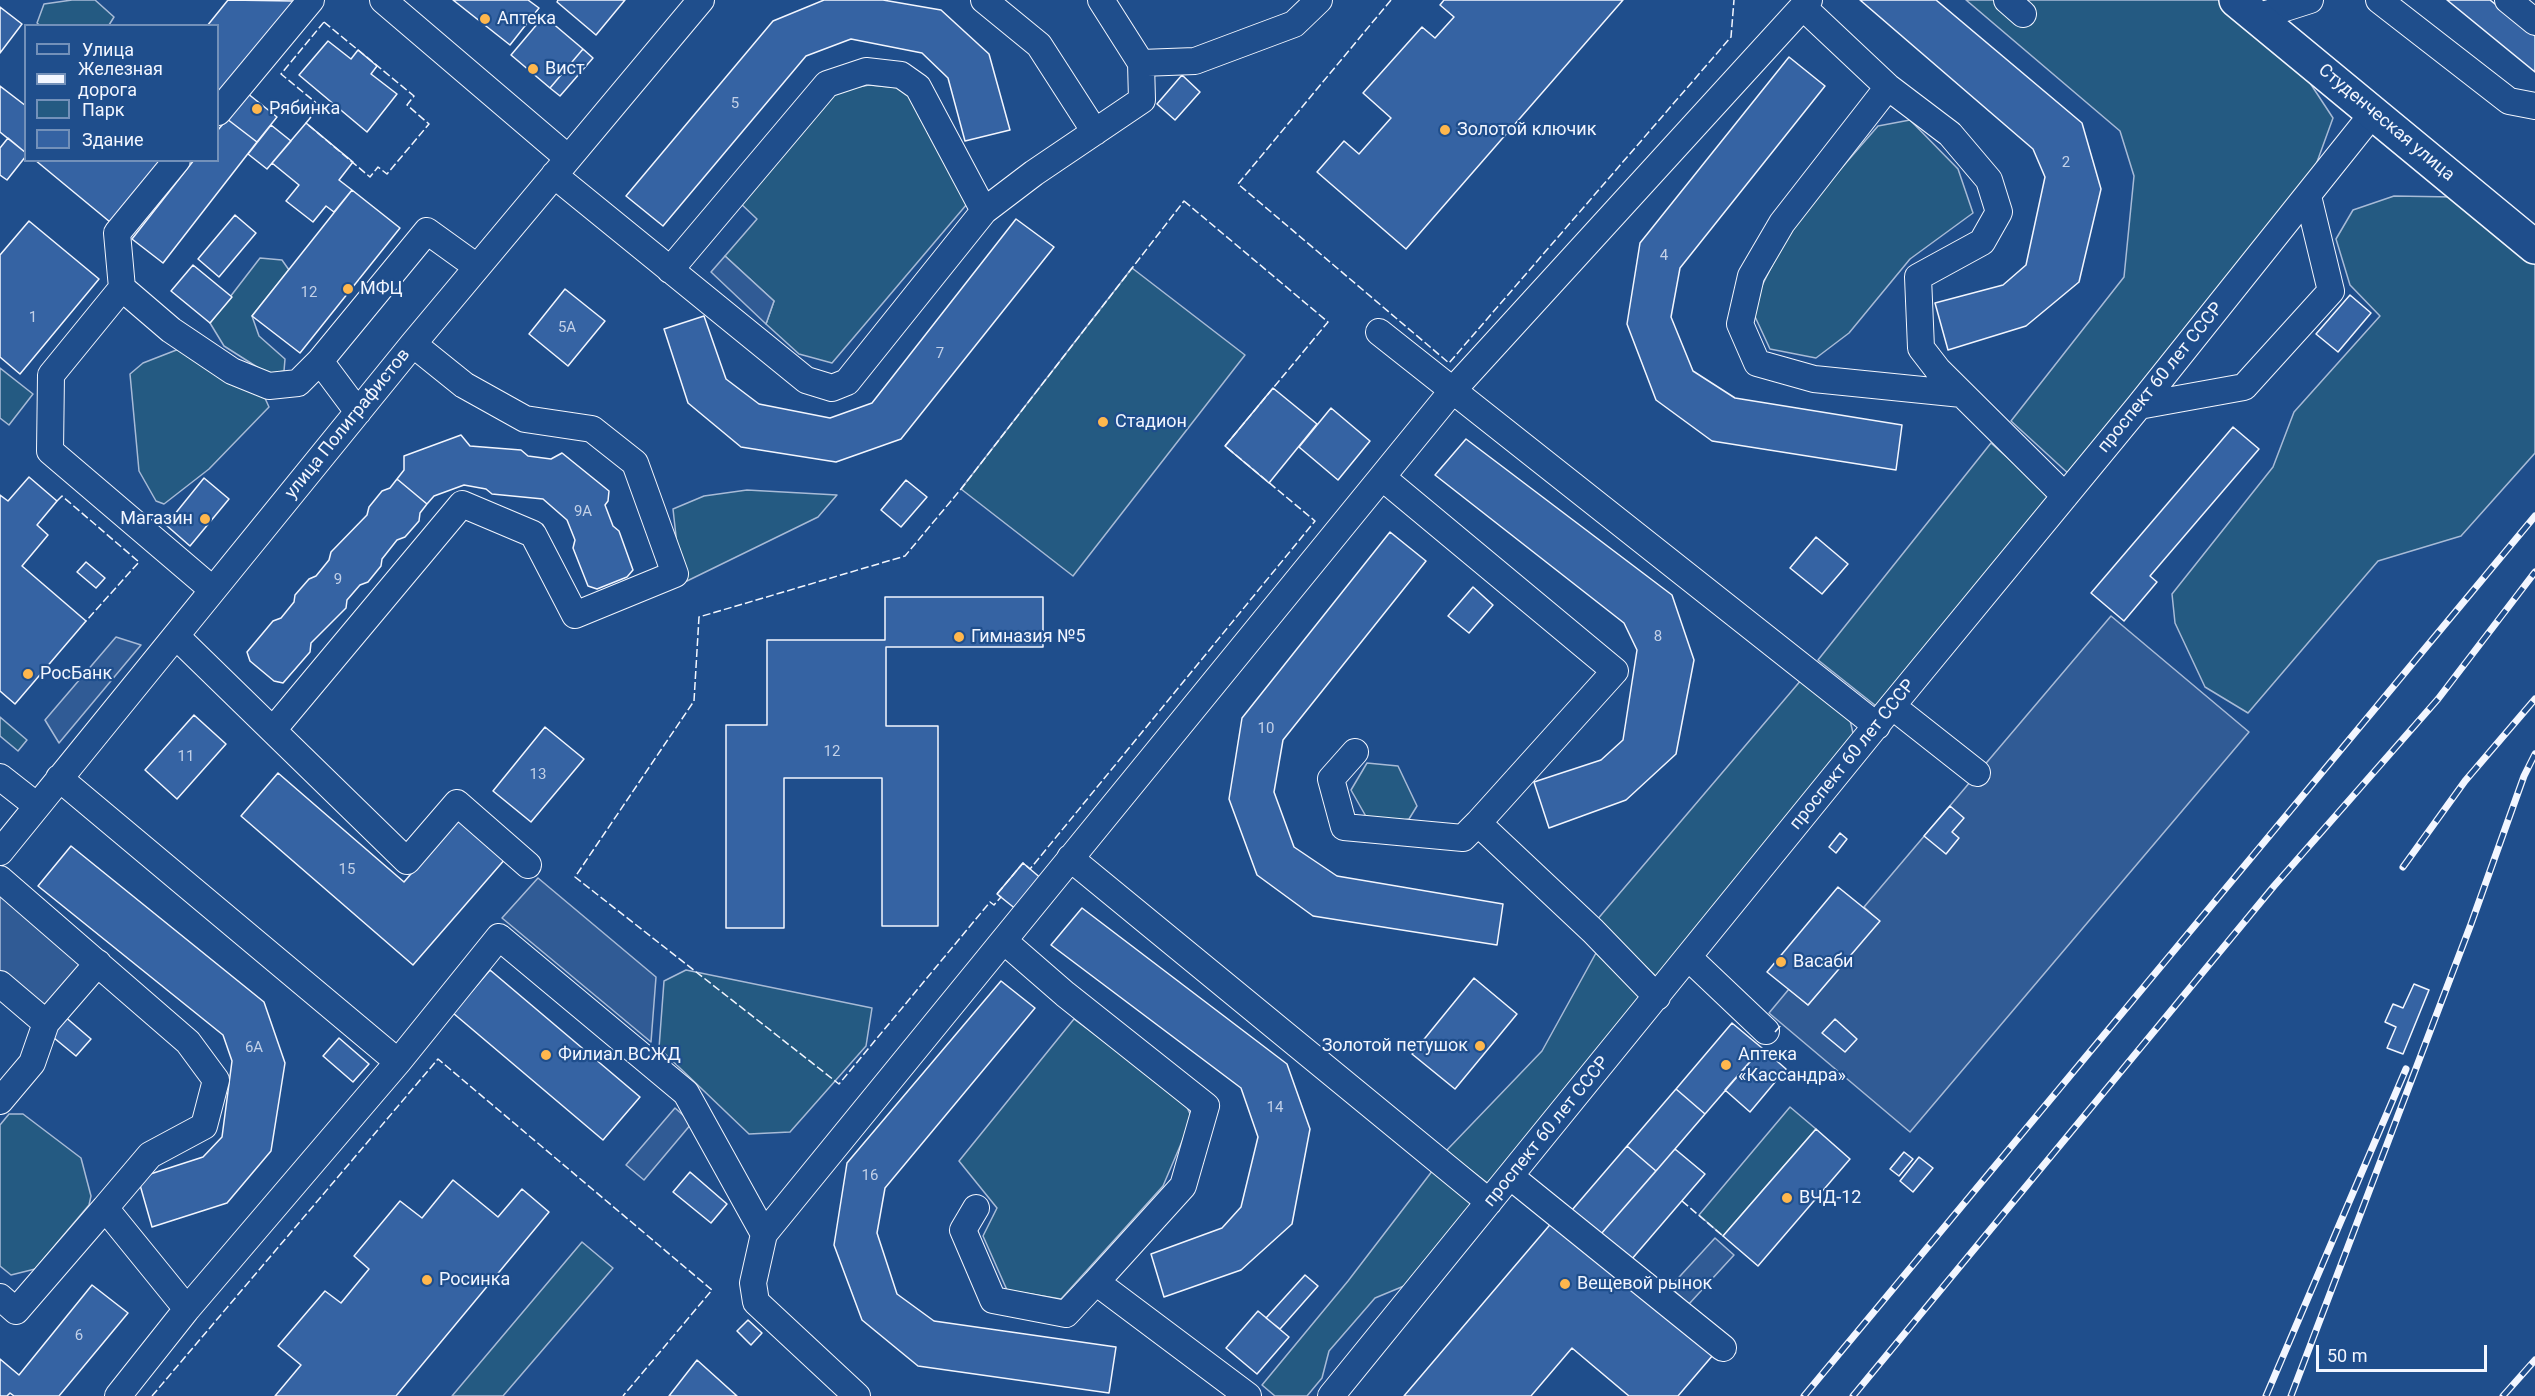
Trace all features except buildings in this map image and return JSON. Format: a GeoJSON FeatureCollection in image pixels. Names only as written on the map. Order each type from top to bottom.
{"type":"FeatureCollection","features":[{"type":"Feature","properties":{"kind":"main road","name":"Студенческая улица"},"geometry":{"type":"LineString","coordinates":[[2247,8],[2535,247]]}},
{"type":"Feature","properties":{"kind":"street"},"geometry":{"type":"LineString","coordinates":[[219,111],[311,0]]}},
{"type":"Feature","properties":{"kind":"street"},"geometry":{"type":"LineString","coordinates":[[383,0],[670,270],[806,380],[832,388],[847,382],[984,211],[1142,100],[1141,63],[1101,0]]}},
{"type":"Feature","properties":{"kind":"street","name":"улица Полиграфистов"},"geometry":{"type":"LineString","coordinates":[[0,852],[357,412],[701,0]]}},
{"type":"Feature","properties":{"kind":"street"},"geometry":{"type":"LineString","coordinates":[[984,0],[1039,45],[1095,132]]}},
{"type":"Feature","properties":{"kind":"street"},"geometry":{"type":"LineString","coordinates":[[1141,63],[1195,61],[1294,24],[1319,0]]}},
{"type":"Feature","properties":{"kind":"street"},"geometry":{"type":"LineString","coordinates":[[2247,8],[2310,0]]}},
{"type":"Feature","properties":{"kind":"street"},"geometry":{"type":"LineString","coordinates":[[2379,0],[2509,101],[2535,106]]}},
{"type":"Feature","properties":{"kind":"street"},"geometry":{"type":"LineString","coordinates":[[2508,0],[2535,22]]}},
{"type":"Feature","properties":{"kind":"street"},"geometry":{"type":"LineString","coordinates":[[857,1396],[756,1302],[753,1283],[764,1234],[1453,390],[1806,3],[1888,87],[1950,134],[1989,180],[2000,212],[1982,242],[1918,277],[1921,348],[1938,370],[2066,496]]}},
{"type":"Feature","properties":{"kind":"street"},"geometry":{"type":"LineString","coordinates":[[670,270],[827,84],[866,71],[901,75],[918,87],[984,211]]}},
{"type":"Feature","properties":{"kind":"street"},"geometry":{"type":"LineString","coordinates":[[1888,87],[1782,223],[1751,276],[1740,324],[1757,363],[1814,379],[1962,394]]}},
{"type":"Feature","properties":{"kind":"street","name":"проспект 60 лет СССР"},"geometry":{"type":"LineString","coordinates":[[1331,1396],[1884,716],[2066,496],[2374,112]]}},
{"type":"Feature","properties":{"kind":"street"},"geometry":{"type":"LineString","coordinates":[[175,162],[117,233],[122,288],[171,330],[232,371],[269,386],[298,383],[320,361],[426,231],[477,267]]}},
{"type":"Feature","properties":{"kind":"street"},"geometry":{"type":"LineString","coordinates":[[2139,406],[2244,387],[2331,291],[2308,196]]}},
{"type":"Feature","properties":{"kind":"street"},"geometry":{"type":"LineString","coordinates":[[122,288],[51,375],[50,451],[213,590]]}},
{"type":"Feature","properties":{"kind":"street"},"geometry":{"type":"LineString","coordinates":[[1379,332],[1884,716],[1977,773]]}},
{"type":"Feature","properties":{"kind":"street"},"geometry":{"type":"LineString","coordinates":[[273,730],[462,504],[533,534],[575,615],[675,574],[635,463],[592,429],[525,419],[464,385],[413,344]]}},
{"type":"Feature","properties":{"kind":"street"},"geometry":{"type":"LineString","coordinates":[[320,361],[357,412]]}},
{"type":"Feature","properties":{"kind":"street"},"geometry":{"type":"LineString","coordinates":[[1355,752],[1330,779],[1344,826],[1463,838],[1615,671],[1383,478]]}},
{"type":"Feature","properties":{"kind":"street"},"geometry":{"type":"LineString","coordinates":[[176,636],[407,861],[457,803],[528,865]]}},
{"type":"Feature","properties":{"kind":"street"},"geometry":{"type":"LineString","coordinates":[[0,777],[37,806]]}},
{"type":"Feature","properties":{"kind":"street"},"geometry":{"type":"LineString","coordinates":[[59,778],[398,1062]]}},
{"type":"Feature","properties":{"kind":"street"},"geometry":{"type":"LineString","coordinates":[[1478,824],[1593,931],[1657,997]]}},
{"type":"Feature","properties":{"kind":"street"},"geometry":{"type":"LineString","coordinates":[[1070,858],[1489,1202]]}},
{"type":"Feature","properties":{"kind":"street"},"geometry":{"type":"LineString","coordinates":[[0,879],[188,1042],[216,1080],[204,1126],[150,1155],[16,1311],[0,1297]]}},
{"type":"Feature","properties":{"kind":"street"},"geometry":{"type":"LineString","coordinates":[[118,1396],[187,1309],[398,1062],[499,938],[686,1093],[764,1234]]}},
{"type":"Feature","properties":{"kind":"street"},"geometry":{"type":"LineString","coordinates":[[976,1208],[963,1230],[993,1300],[1066,1314],[1183,1186],[1206,1106],[1065,994],[1004,941]]}},
{"type":"Feature","properties":{"kind":"street"},"geometry":{"type":"LineString","coordinates":[[1689,958],[1766,1031]]}},
{"type":"Feature","properties":{"kind":"street"},"geometry":{"type":"LineString","coordinates":[[0,1101],[32,1063],[46,1023],[98,963]]}},
{"type":"Feature","properties":{"kind":"street"},"geometry":{"type":"LineString","coordinates":[[0,984],[46,1023]]}},
{"type":"Feature","properties":{"kind":"street"},"geometry":{"type":"LineString","coordinates":[[1510,1176],[1723,1348]]}},
{"type":"Feature","properties":{"kind":"street"},"geometry":{"type":"LineString","coordinates":[[105,1208],[187,1309]]}},
{"type":"Feature","properties":{"kind":"street"},"geometry":{"type":"LineString","coordinates":[[1096,1282],[1248,1396]]}},
{"type":"Feature","properties":{"kind":"green space"},"geometry":{"type":"Polygon","coordinates":[[[95,0],[114,17],[110,24],[38,24],[44,4],[95,0]]]}},
{"type":"Feature","properties":{"kind":"green space"},"geometry":{"type":"Polygon","coordinates":[[[1966,0],[2226,0],[2287,48],[2333,118],[2313,173],[2070,475],[2011,421],[2124,277],[2134,176],[2120,131],[1966,0]]]}},
{"type":"Feature","properties":{"kind":"green space"},"geometry":{"type":"Polygon","coordinates":[[[869,85],[900,88],[909,96],[967,204],[832,363],[799,354],[766,324],[774,301],[725,256],[757,219],[739,202],[837,91],[869,85]]]}},
{"type":"Feature","properties":{"kind":"green space"},"geometry":{"type":"Polygon","coordinates":[[[1910,120],[1958,169],[1973,213],[1910,259],[1849,333],[1816,358],[1770,349],[1751,308],[1792,225],[1878,126],[1910,120]]]}},
{"type":"Feature","properties":{"kind":"green space"},"geometry":{"type":"Polygon","coordinates":[[[2394,196],[2454,197],[2535,263],[2535,453],[2461,536],[2378,561],[2248,713],[2205,687],[2175,623],[2172,594],[2273,467],[2294,412],[2380,316],[2350,285],[2336,239],[2353,210],[2394,196]]]}},
{"type":"Feature","properties":{"kind":"green space"},"geometry":{"type":"Polygon","coordinates":[[[260,258],[282,260],[289,270],[252,316],[259,336],[285,359],[284,371],[268,374],[224,346],[210,323],[260,258]]]}},
{"type":"Feature","properties":{"kind":"green space","name":"Стадион"},"geometry":{"type":"Polygon","coordinates":[[[1132,268],[1245,355],[1073,576],[961,489],[1132,268]]]}},
{"type":"Feature","properties":{"kind":"green space"},"geometry":{"type":"Polygon","coordinates":[[[179,349],[264,396],[269,407],[209,469],[164,504],[156,501],[139,471],[130,374],[143,363],[179,349]]]}},
{"type":"Feature","properties":{"kind":"green space"},"geometry":{"type":"Polygon","coordinates":[[[0,368],[33,394],[9,425],[0,418],[0,368]]]}},
{"type":"Feature","properties":{"kind":"green space"},"geometry":{"type":"Polygon","coordinates":[[[1991,443],[2051,496],[1876,706],[1818,660],[1991,443]]]}},
{"type":"Feature","properties":{"kind":"green space"},"geometry":{"type":"Polygon","coordinates":[[[747,490],[837,495],[818,517],[687,581],[680,572],[673,509],[704,496],[747,490]]]}},
{"type":"Feature","properties":{"kind":"green space"},"geometry":{"type":"Polygon","coordinates":[[[1802,679],[1850,720],[1855,742],[1659,979],[1596,921],[1802,679]]]}},
{"type":"Feature","properties":{"kind":"green space"},"geometry":{"type":"Polygon","coordinates":[[[0,717],[27,740],[18,751],[0,736],[0,717]]]}},
{"type":"Feature","properties":{"kind":"green space"},"geometry":{"type":"Polygon","coordinates":[[[1367,763],[1398,766],[1417,806],[1409,819],[1381,824],[1368,820],[1351,790],[1367,763]]]}},
{"type":"Feature","properties":{"kind":"green space"},"geometry":{"type":"Polygon","coordinates":[[[1596,953],[1643,998],[1490,1185],[1446,1151],[1542,1051],[1596,953]]]}},
{"type":"Feature","properties":{"kind":"green space"},"geometry":{"type":"Polygon","coordinates":[[[686,970],[872,1008],[866,1046],[790,1132],[749,1134],[659,1048],[664,981],[686,970]]]}},
{"type":"Feature","properties":{"kind":"green space"},"geometry":{"type":"Polygon","coordinates":[[[1074,1019],[1184,1101],[1192,1118],[1163,1186],[1061,1299],[1007,1290],[983,1236],[997,1208],[959,1161],[1074,1019]]]}},
{"type":"Feature","properties":{"kind":"green space"},"geometry":{"type":"Polygon","coordinates":[[[1790,1107],[1816,1129],[1723,1236],[1699,1215],[1790,1107]]]}},
{"type":"Feature","properties":{"kind":"green space"},"geometry":{"type":"Polygon","coordinates":[[[9,1114],[23,1114],[81,1158],[91,1196],[89,1205],[35,1269],[11,1275],[0,1266],[0,1125],[9,1114]]]}},
{"type":"Feature","properties":{"kind":"green space"},"geometry":{"type":"Polygon","coordinates":[[[1433,1170],[1473,1206],[1404,1286],[1375,1298],[1329,1351],[1322,1378],[1307,1396],[1275,1396],[1262,1385],[1348,1281],[1433,1170]]]}},
{"type":"Feature","properties":{"kind":"green space"},"geometry":{"type":"Polygon","coordinates":[[[582,1242],[613,1268],[503,1396],[452,1396],[582,1242]]]}},
{"type":"Feature","properties":{"kind":"shaded area"},"geometry":{"type":"Polygon","coordinates":[[[725,256],[774,301],[766,324],[711,272],[725,256]]]}},
{"type":"Feature","properties":{"kind":"shaded area"},"geometry":{"type":"Polygon","coordinates":[[[2111,616],[2249,732],[1910,1132],[1769,1013],[1789,989],[1808,1005],[1879,921],[1864,907],[2111,616]]]}},
{"type":"Feature","properties":{"kind":"shaded area"},"geometry":{"type":"Polygon","coordinates":[[[116,637],[141,645],[59,743],[45,720],[116,637]]]}},
{"type":"Feature","properties":{"kind":"shaded area"},"geometry":{"type":"Polygon","coordinates":[[[538,878],[656,977],[651,1042],[502,918],[538,878]]]}},
{"type":"Feature","properties":{"kind":"shaded area"},"geometry":{"type":"Polygon","coordinates":[[[0,890],[87,962],[46,1012],[0,974],[0,890]]]}},
{"type":"Feature","properties":{"kind":"shaded area"},"geometry":{"type":"Polygon","coordinates":[[[675,1108],[692,1123],[644,1180],[626,1165],[675,1108]]]}},
{"type":"Feature","properties":{"kind":"shaded area"},"geometry":{"type":"Polygon","coordinates":[[[1715,1238],[1734,1255],[1689,1304],[1670,1287],[1715,1238]]]}},
{"type":"Feature","properties":{"kind":"railway"},"geometry":{"type":"LineString","coordinates":[[1804,1396],[2535,516]]}},
{"type":"Feature","properties":{"kind":"railway"},"geometry":{"type":"LineString","coordinates":[[1853,1396],[2274,886],[2438,699],[2535,572]]}},
{"type":"Feature","properties":{"kind":"railway"},"geometry":{"type":"LineString","coordinates":[[2403,867],[2465,781],[2535,699]]}},
{"type":"Feature","properties":{"kind":"railway"},"geometry":{"type":"LineString","coordinates":[[2291,1396],[2471,924],[2524,776],[2535,754]]}},
{"type":"Feature","properties":{"kind":"railway"},"geometry":{"type":"LineString","coordinates":[[2266,1396],[2406,1069]]}},
{"type":"Feature","properties":{"kind":"railway"},"geometry":{"type":"LineString","coordinates":[[2503,1396],[2535,1360]]}},
{"type":"Feature","properties":{"kind":"fence"},"geometry":{"type":"LineString","coordinates":[[1391,0],[1238,184],[1449,363],[1731,37],[1734,0]]}},
{"type":"Feature","properties":{"kind":"fence"},"geometry":{"type":"LineString","coordinates":[[324,22],[414,96],[407,105],[429,124],[387,174],[378,167],[370,177],[306,123],[320,106],[281,74],[324,22]]}},
{"type":"Feature","properties":{"kind":"fence"},"geometry":{"type":"LineString","coordinates":[[1184,201],[1328,322],[1225,446],[1315,521],[1030,869],[1023,863],[997,894],[1001,897],[994,905],[990,902],[839,1084],[575,877],[694,701],[699,617],[905,556],[961,489],[1184,201]]}},
{"type":"Feature","properties":{"kind":"fence"},"geometry":{"type":"LineString","coordinates":[[57,501],[62,496],[139,562],[86,621]]}},
{"type":"Feature","properties":{"kind":"fence"},"geometry":{"type":"LineString","coordinates":[[1775,1032],[1782,1024]]}},
{"type":"Feature","properties":{"kind":"fence"},"geometry":{"type":"LineString","coordinates":[[152,1396],[438,1059],[712,1290],[623,1396]]}},
{"type":"Feature","properties":{"kind":"fence"},"geometry":{"type":"LineString","coordinates":[[1682,1201],[1723,1236]]}},
{"type":"Feature","properties":{"kind":"place","name":"Аптека"},"geometry":{"type":"Point","coordinates":[485,19]}},
{"type":"Feature","properties":{"kind":"place","name":"Вист"},"geometry":{"type":"Point","coordinates":[533,69]}},
{"type":"Feature","properties":{"kind":"place","name":"Рябинка"},"geometry":{"type":"Point","coordinates":[257,109]}},
{"type":"Feature","properties":{"kind":"place","name":"Золотой ключик"},"geometry":{"type":"Point","coordinates":[1445,130]}},
{"type":"Feature","properties":{"kind":"place","name":"МФЦ"},"geometry":{"type":"Point","coordinates":[348,289]}},
{"type":"Feature","properties":{"kind":"place","name":"Стадион"},"geometry":{"type":"Point","coordinates":[1103,422]}},
{"type":"Feature","properties":{"kind":"place","name":"Магазин"},"geometry":{"type":"Point","coordinates":[205,519]}},
{"type":"Feature","properties":{"kind":"place","name":"Гимназия №5"},"geometry":{"type":"Point","coordinates":[959,637]}},
{"type":"Feature","properties":{"kind":"place","name":"РосБанк"},"geometry":{"type":"Point","coordinates":[28,674]}},
{"type":"Feature","properties":{"kind":"place","name":"Васаби"},"geometry":{"type":"Point","coordinates":[1781,962]}},
{"type":"Feature","properties":{"kind":"place","name":"Золотой петушок"},"geometry":{"type":"Point","coordinates":[1480,1046]}},
{"type":"Feature","properties":{"kind":"place","name":"Филиал ВСЖД"},"geometry":{"type":"Point","coordinates":[546,1055]}},
{"type":"Feature","properties":{"kind":"place","name":"Аптека «Кассандра»"},"geometry":{"type":"Point","coordinates":[1726,1065]}},
{"type":"Feature","properties":{"kind":"place","name":"ВЧД-12"},"geometry":{"type":"Point","coordinates":[1787,1198]}},
{"type":"Feature","properties":{"kind":"place","name":"Росинка"},"geometry":{"type":"Point","coordinates":[427,1280]}},
{"type":"Feature","properties":{"kind":"place","name":"Вещевой рынок"},"geometry":{"type":"Point","coordinates":[1565,1284]}}]}
